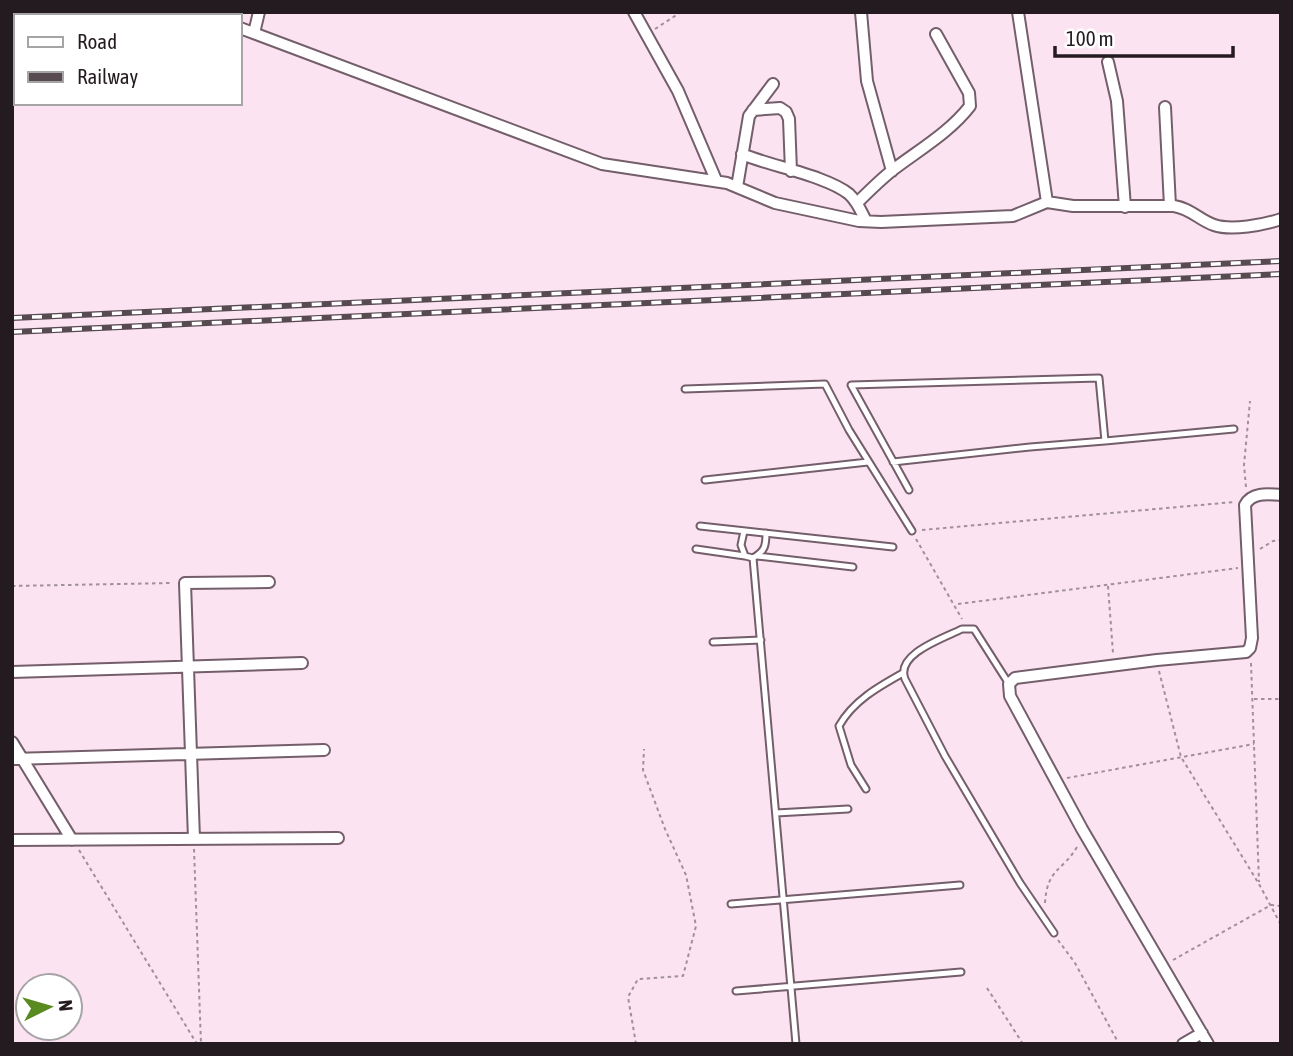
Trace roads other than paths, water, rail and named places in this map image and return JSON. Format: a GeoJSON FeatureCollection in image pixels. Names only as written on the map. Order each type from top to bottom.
{"type":"FeatureCollection","features":[{"type":"Feature","properties":{"kind":"street"},"geometry":{"type":"LineString","coordinates":[[254,33],[259,12]]}},
{"type":"Feature","properties":{"kind":"street"},"geometry":{"type":"LineString","coordinates":[[634,12],[678,91],[716,180]]}},
{"type":"Feature","properties":{"kind":"street"},"geometry":{"type":"LineString","coordinates":[[861,12],[867,81],[892,171]]}},
{"type":"Feature","properties":{"kind":"street"},"geometry":{"type":"LineString","coordinates":[[1018,12],[1047,202]]}},
{"type":"Feature","properties":{"kind":"street"},"geometry":{"type":"LineString","coordinates":[[242,30],[602,164],[716,180],[797,209],[881,222],[1013,216],[1047,202],[1073,206],[1184,207],[1216,226],[1262,225],[1281,219]]}},
{"type":"Feature","properties":{"kind":"street"},"geometry":{"type":"LineString","coordinates":[[857,202],[963,115],[970,106],[969,93],[936,34]]}},
{"type":"Feature","properties":{"kind":"street"},"geometry":{"type":"LineString","coordinates":[[1108,62],[1117,101],[1125,207]]}},
{"type":"Feature","properties":{"kind":"street"},"geometry":{"type":"LineString","coordinates":[[737,187],[746,125],[752,110],[773,84]]}},
{"type":"Feature","properties":{"kind":"street"},"geometry":{"type":"LineString","coordinates":[[1165,107],[1170,206]]}},
{"type":"Feature","properties":{"kind":"street"},"geometry":{"type":"LineString","coordinates":[[752,110],[780,108],[786,112],[789,119],[791,171]]}},
{"type":"Feature","properties":{"kind":"street"},"geometry":{"type":"LineString","coordinates":[[742,154],[834,185],[857,202],[866,221]]}},
{"type":"Feature","properties":{"kind":"street"},"geometry":{"type":"LineString","coordinates":[[1208,1044],[1082,829],[1010,696],[1009,684],[1015,678],[1157,660],[1242,653],[1250,648],[1252,638],[1249,562],[1244,511],[1247,501],[1263,494],[1281,495]]}},
{"type":"Feature","properties":{"kind":"street"},"geometry":{"type":"LineString","coordinates":[[194,839],[185,583],[269,582]]}},
{"type":"Feature","properties":{"kind":"street"},"geometry":{"type":"LineString","coordinates":[[12,672],[302,663]]}},
{"type":"Feature","properties":{"kind":"street"},"geometry":{"type":"LineString","coordinates":[[12,742],[17,759],[72,840]]}},
{"type":"Feature","properties":{"kind":"street"},"geometry":{"type":"LineString","coordinates":[[17,759],[324,750]]}},
{"type":"Feature","properties":{"kind":"street"},"geometry":{"type":"LineString","coordinates":[[12,840],[338,838]]}},
{"type":"Feature","properties":{"kind":"street"},"geometry":{"type":"LineString","coordinates":[[1183,1044],[1202,1033]]}},
{"type":"Feature","properties":{"kind":"lane"},"geometry":{"type":"LineString","coordinates":[[909,490],[851,385],[1099,378],[1105,442]]}},
{"type":"Feature","properties":{"kind":"lane"},"geometry":{"type":"LineString","coordinates":[[685,389],[825,384],[868,462],[912,531]]}},
{"type":"Feature","properties":{"kind":"lane"},"geometry":{"type":"LineString","coordinates":[[893,462],[1234,429]]}},
{"type":"Feature","properties":{"kind":"lane"},"geometry":{"type":"LineString","coordinates":[[705,480],[868,462]]}},
{"type":"Feature","properties":{"kind":"lane"},"geometry":{"type":"LineString","coordinates":[[700,526],[893,547]]}},
{"type":"Feature","properties":{"kind":"lane"},"geometry":{"type":"LineString","coordinates":[[744,531],[741,545],[745,556]]}},
{"type":"Feature","properties":{"kind":"lane"},"geometry":{"type":"LineString","coordinates":[[755,557],[763,552],[766,544],[765,533]]}},
{"type":"Feature","properties":{"kind":"lane"},"geometry":{"type":"LineString","coordinates":[[696,550],[853,567]]}},
{"type":"Feature","properties":{"kind":"lane"},"geometry":{"type":"LineString","coordinates":[[755,557],[796,1044]]}},
{"type":"Feature","properties":{"kind":"lane"},"geometry":{"type":"LineString","coordinates":[[1009,684],[974,629],[967,628],[910,656],[904,665],[903,673],[945,756],[1020,883],[1054,933]]}},
{"type":"Feature","properties":{"kind":"lane"},"geometry":{"type":"LineString","coordinates":[[713,642],[761,640]]}},
{"type":"Feature","properties":{"kind":"lane"},"geometry":{"type":"LineString","coordinates":[[866,789],[851,765],[839,726],[845,715],[866,695],[903,673]]}},
{"type":"Feature","properties":{"kind":"lane"},"geometry":{"type":"LineString","coordinates":[[776,813],[848,809]]}},
{"type":"Feature","properties":{"kind":"lane"},"geometry":{"type":"LineString","coordinates":[[731,904],[960,885]]}},
{"type":"Feature","properties":{"kind":"lane"},"geometry":{"type":"LineString","coordinates":[[736,991],[961,972]]}},
{"type":"Feature","properties":{"kind":"railway"},"geometry":{"type":"LineString","coordinates":[[12,318],[1281,261]]}},
{"type":"Feature","properties":{"kind":"railway"},"geometry":{"type":"LineString","coordinates":[[12,332],[1281,274]]}}]}
